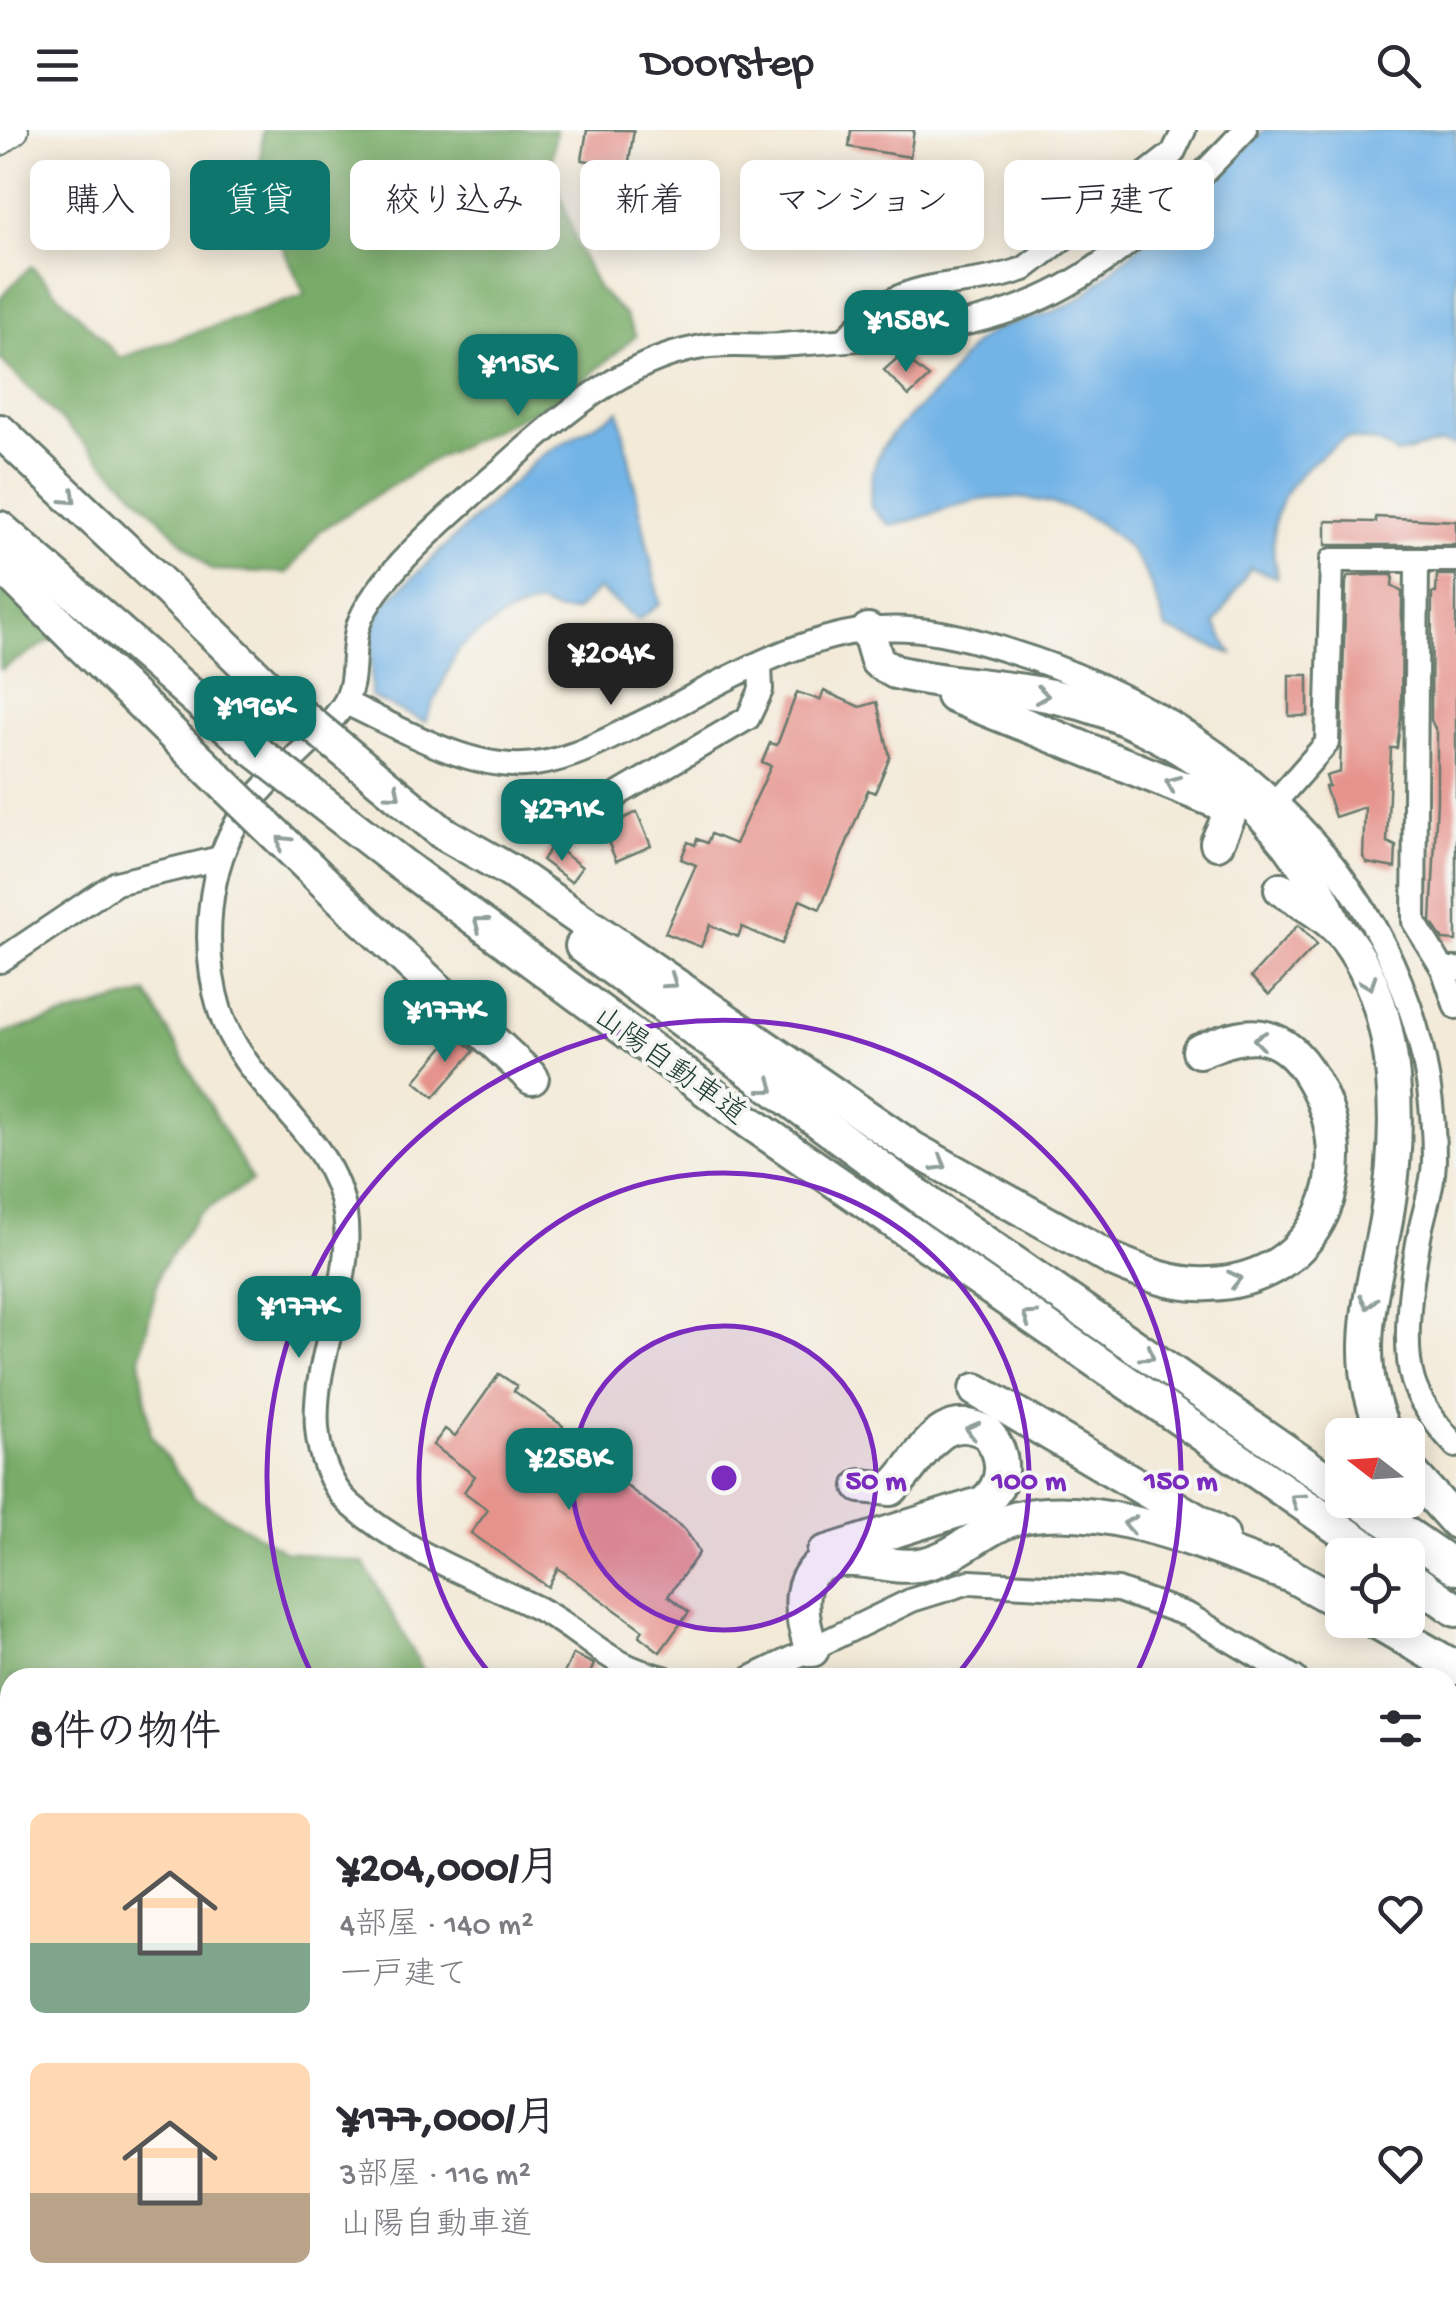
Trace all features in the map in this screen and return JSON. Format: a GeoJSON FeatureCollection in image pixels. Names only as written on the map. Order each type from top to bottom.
{"type":"FeatureCollection","features":[{"type":"Feature","properties":{"kind":"highway","name":"山陽自動車道"},"geometry":{"type":"LineString","coordinates":[[0,431],[274,693],[556,926],[815,1122],[1325,1478]]}},
{"type":"Feature","properties":{"kind":"highway","name":"山陽自動車道"},"geometry":{"type":"LineString","coordinates":[[0,528],[254,749],[401,864],[748,1121],[1352,1538]]}},
{"type":"Feature","properties":{"kind":"highway"},"geometry":{"type":"LineString","coordinates":[[0,564],[353,910],[532,1078]]}},
{"type":"Feature","properties":{"kind":"highway"},"geometry":{"type":"LineString","coordinates":[[868,630],[877,660],[895,672],[1083,704],[1136,725],[1198,762],[1252,806],[1309,873],[1372,989],[1394,1088],[1392,1182],[1363,1342],[1371,1397],[1379,1418]]}},
{"type":"Feature","properties":{"kind":"highway"},"geometry":{"type":"LineString","coordinates":[[868,630],[875,669],[890,681],[961,698],[1220,803],[1229,816],[1218,843]]}},
{"type":"Feature","properties":{"kind":"highway"},"geometry":{"type":"LineString","coordinates":[[442,833],[510,871],[912,1148],[1113,1260],[1146,1274],[1207,1284],[1237,1281],[1265,1271],[1290,1256],[1310,1234],[1332,1189],[1336,1139],[1320,1092],[1286,1047],[1265,1037],[1244,1038],[1200,1051]]}},
{"type":"Feature","properties":{"kind":"highway"},"geometry":{"type":"LineString","coordinates":[[1281,889],[1334,924]]}},
{"type":"Feature","properties":{"kind":"highway"},"geometry":{"type":"LineString","coordinates":[[976,1390],[1325,1595]]}},
{"type":"Feature","properties":{"kind":"highway"},"geometry":{"type":"LineString","coordinates":[[812,1650],[797,1622],[793,1602],[797,1581],[810,1562],[830,1550],[984,1503],[999,1481],[1001,1461],[995,1442],[977,1428],[960,1424],[932,1438],[892,1489],[861,1486]]}},
{"type":"Feature","properties":{"kind":"highway"},"geometry":{"type":"LineString","coordinates":[[1425,1488],[1456,1522]]}},
{"type":"Feature","properties":{"kind":"highway"},"geometry":{"type":"LineString","coordinates":[[812,1650],[799,1603],[806,1582],[822,1566],[842,1560],[916,1566],[944,1558],[1006,1522],[1041,1515],[1143,1526],[1289,1575]]}},
{"type":"Feature","properties":{"kind":"highway"},"geometry":{"type":"LineString","coordinates":[[1383,1518],[1456,1568]]}},
{"type":"Feature","properties":{"kind":"highway"},"geometry":{"type":"LineString","coordinates":[[1425,1588],[1456,1610]]}},
{"type":"Feature","properties":{"kind":"highway"},"geometry":{"type":"LineString","coordinates":[[1404,1638],[1456,1668]]}},
{"type":"Feature","properties":{"kind":"main road"},"geometry":{"type":"LineString","coordinates":[[0,142],[14,130]]}},
{"type":"Feature","properties":{"kind":"street"},"geometry":{"type":"LineString","coordinates":[[846,338],[864,318],[900,297],[942,282],[997,279],[1024,269],[1173,152],[1184,130]]}},
{"type":"Feature","properties":{"kind":"street"},"geometry":{"type":"LineString","coordinates":[[633,1668],[608,1660],[547,1613],[392,1536],[344,1500],[323,1462],[316,1425],[348,1247],[344,1206],[327,1161],[243,1056],[220,1011],[212,948],[212,891],[220,858],[244,812],[346,703],[358,626],[382,586],[502,468],[584,397],[639,369],[697,348],[957,326],[1034,302],[1104,260],[1185,192],[1244,130]]}},
{"type":"Feature","properties":{"kind":"street"},"geometry":{"type":"LineString","coordinates":[[1276,801],[1327,743],[1332,560],[1456,560]]}},
{"type":"Feature","properties":{"kind":"street"},"geometry":{"type":"LineString","coordinates":[[1416,561],[1414,922],[1450,969],[1456,1007]]}},
{"type":"Feature","properties":{"kind":"street"},"geometry":{"type":"LineString","coordinates":[[346,703],[452,748],[487,760],[524,765],[576,754],[760,664],[868,630],[950,633],[1093,679],[1206,743],[1276,801],[1360,897],[1394,962],[1417,1032],[1430,1095],[1435,1164],[1416,1255],[1410,1324],[1413,1381],[1440,1429],[1456,1446]]}},
{"type":"Feature","properties":{"kind":"street"},"geometry":{"type":"LineString","coordinates":[[600,814],[620,794],[748,718],[761,690],[760,664]]}},
{"type":"Feature","properties":{"kind":"street"},"geometry":{"type":"LineString","coordinates":[[1070,742],[1086,736],[1090,728],[1083,704]]}},
{"type":"Feature","properties":{"kind":"street"},"geometry":{"type":"LineString","coordinates":[[1122,764],[1115,754],[1114,738],[1136,725]]}},
{"type":"Feature","properties":{"kind":"street"},"geometry":{"type":"LineString","coordinates":[[0,961],[116,884],[220,858]]}},
{"type":"Feature","properties":{"kind":"street"},"geometry":{"type":"LineString","coordinates":[[999,1481],[1012,1501],[1041,1515]]}},
{"type":"Feature","properties":{"kind":"street"},"geometry":{"type":"LineString","coordinates":[[930,1520],[952,1532],[944,1558]]}},
{"type":"Feature","properties":{"kind":"street"},"geometry":{"type":"LineString","coordinates":[[773,1668],[912,1600],[970,1582],[1118,1590],[1188,1616],[1278,1668]]}},
{"type":"Feature","properties":{"kind":"green space"},"geometry":{"type":"Polygon","coordinates":[[[263,130],[556,130],[552,160],[350,160],[350,250],[560,250],[560,193],[578,247],[598,289],[625,315],[636,336],[568,394],[431,461],[320,531],[288,573],[211,570],[0,359],[0,298],[31,266],[120,358],[305,295],[284,250],[330,250],[330,160],[261,160],[263,130]]]}},
{"type":"Feature","properties":{"kind":"green space"},"geometry":{"type":"Polygon","coordinates":[[[0,585],[55,638],[0,670],[0,585]]]}},
{"type":"Feature","properties":{"kind":"green space"},"geometry":{"type":"Polygon","coordinates":[[[147,993],[252,1181],[198,1215],[160,1271],[140,1359],[151,1435],[194,1497],[284,1551],[364,1563],[422,1668],[0,1668],[0,1034],[147,993]]]}},
{"type":"Feature","properties":{"kind":"water"},"geometry":{"type":"Polygon","coordinates":[[[1264,130],[1456,130],[1456,446],[1442,443],[1397,454],[1377,442],[1346,438],[1309,465],[1295,480],[1277,512],[1273,552],[1277,577],[1250,568],[1215,624],[1232,654],[1166,629],[1150,583],[1136,558],[1121,540],[1081,514],[1034,500],[986,499],[890,525],[871,508],[875,466],[890,436],[944,383],[984,336],[1063,308],[1089,291],[1135,250],[1214,250],[1214,178],[1264,130]]]}},
{"type":"Feature","properties":{"kind":"water"},"geometry":{"type":"Polygon","coordinates":[[[619,411],[660,604],[638,620],[598,589],[576,611],[560,612],[537,604],[506,615],[457,651],[425,722],[371,697],[371,632],[382,606],[541,456],[619,411]]]}},
{"type":"Feature","properties":{"kind":"building"},"geometry":{"type":"Polygon","coordinates":[[[587,130],[634,130],[629,160],[582,160],[587,130]]]}},
{"type":"Feature","properties":{"kind":"building"},"geometry":{"type":"Polygon","coordinates":[[[851,130],[914,130],[910,157],[849,147],[851,130]]]}},
{"type":"Feature","properties":{"kind":"building"},"geometry":{"type":"Polygon","coordinates":[[[901,355],[929,377],[909,396],[884,370],[901,355]]]}},
{"type":"Feature","properties":{"kind":"building"},"geometry":{"type":"Polygon","coordinates":[[[1376,517],[1456,521],[1456,545],[1326,545],[1326,521],[1376,522],[1376,517]]]}},
{"type":"Feature","properties":{"kind":"building"},"geometry":{"type":"Polygon","coordinates":[[[1393,575],[1392,586],[1402,592],[1401,717],[1397,748],[1391,748],[1387,842],[1396,846],[1395,868],[1367,863],[1363,857],[1365,807],[1335,817],[1325,787],[1329,786],[1326,776],[1340,772],[1346,582],[1348,576],[1393,575]]]}},
{"type":"Feature","properties":{"kind":"building"},"geometry":{"type":"Polygon","coordinates":[[[1437,575],[1456,575],[1456,941],[1443,940],[1431,922],[1437,800],[1437,733],[1431,720],[1432,593],[1436,593],[1437,575]]]}},
{"type":"Feature","properties":{"kind":"building"},"geometry":{"type":"Polygon","coordinates":[[[1289,675],[1308,675],[1308,716],[1289,716],[1289,675]]]}},
{"type":"Feature","properties":{"kind":"building"},"geometry":{"type":"Polygon","coordinates":[[[824,691],[860,707],[877,702],[890,757],[875,793],[868,790],[820,909],[800,900],[782,944],[742,927],[738,937],[710,925],[701,947],[665,933],[696,865],[681,859],[688,842],[695,845],[697,839],[707,843],[711,834],[735,844],[771,766],[762,762],[770,743],[777,745],[797,692],[820,700],[824,691]]]}},
{"type":"Feature","properties":{"kind":"building"},"geometry":{"type":"Polygon","coordinates":[[[637,812],[651,846],[616,861],[603,829],[637,812]]]}},
{"type":"Feature","properties":{"kind":"building"},"geometry":{"type":"Polygon","coordinates":[[[553,845],[582,867],[571,882],[542,860],[553,845]]]}},
{"type":"Feature","properties":{"kind":"building"},"geometry":{"type":"Polygon","coordinates":[[[1298,925],[1317,944],[1269,995],[1251,977],[1298,925]]]}},
{"type":"Feature","properties":{"kind":"building"},"geometry":{"type":"Polygon","coordinates":[[[455,1033],[474,1051],[434,1097],[415,1081],[455,1033]]]}},
{"type":"Feature","properties":{"kind":"building"},"geometry":{"type":"Polygon","coordinates":[[[499,1374],[517,1386],[514,1391],[563,1426],[560,1432],[568,1438],[566,1441],[684,1529],[695,1544],[699,1553],[668,1596],[689,1612],[660,1652],[639,1636],[643,1630],[558,1568],[548,1587],[471,1533],[488,1510],[464,1492],[475,1476],[433,1445],[445,1429],[455,1436],[499,1374]]]}},
{"type":"Feature","properties":{"kind":"building"},"geometry":{"type":"Polygon","coordinates":[[[573,1654],[594,1664],[592,1668],[567,1668],[573,1654]]]}}]}
